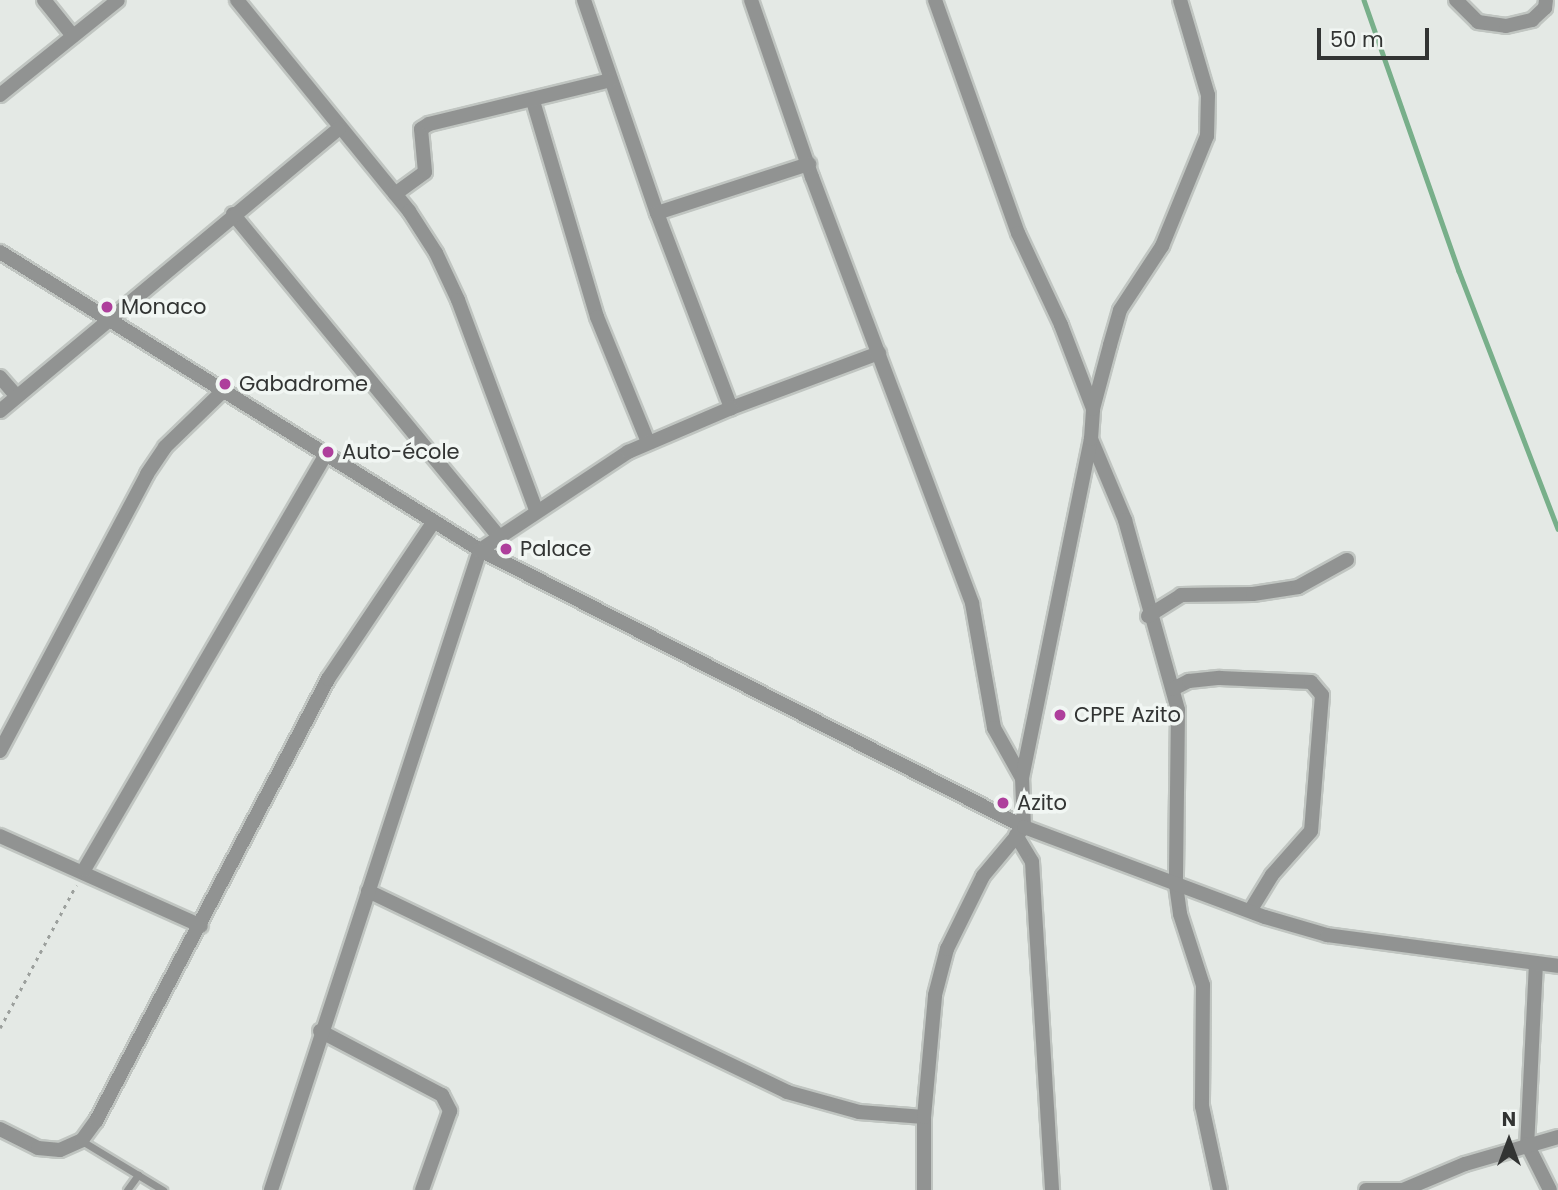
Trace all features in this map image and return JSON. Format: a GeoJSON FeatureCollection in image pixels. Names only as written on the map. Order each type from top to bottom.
{"type":"FeatureCollection","features":[{"type":"Feature","properties":{"kind":"street"},"geometry":{"type":"LineString","coordinates":[[44,0],[73,36]]}},
{"type":"Feature","properties":{"kind":"street"},"geometry":{"type":"LineString","coordinates":[[0,95],[118,0]]}},
{"type":"Feature","properties":{"kind":"street"},"geometry":{"type":"LineString","coordinates":[[237,0],[294,65],[340,130],[395,194],[436,253],[458,300],[536,510]]}},
{"type":"Feature","properties":{"kind":"street"},"geometry":{"type":"LineString","coordinates":[[584,0],[657,213],[731,408]]}},
{"type":"Feature","properties":{"kind":"street"},"geometry":{"type":"LineString","coordinates":[[751,0],[972,603],[993,728],[1023,778]]}},
{"type":"Feature","properties":{"kind":"street"},"geometry":{"type":"LineString","coordinates":[[935,0],[1018,233],[1061,325],[1093,409]]}},
{"type":"Feature","properties":{"kind":"street"},"geometry":{"type":"LineString","coordinates":[[1052,1190],[1032,862],[1020,831],[1023,778],[1091,439],[1093,409],[1120,310],[1162,246],[1207,136],[1208,95],[1180,0]]}},
{"type":"Feature","properties":{"kind":"street"},"geometry":{"type":"LineString","coordinates":[[1457,0],[1478,22],[1506,26],[1532,20],[1545,8],[1546,0]]}},
{"type":"Feature","properties":{"kind":"street"},"geometry":{"type":"LineString","coordinates":[[395,194],[425,172],[421,129],[611,80]]}},
{"type":"Feature","properties":{"kind":"street"},"geometry":{"type":"LineString","coordinates":[[533,101],[597,317],[648,442]]}},
{"type":"Feature","properties":{"kind":"street"},"geometry":{"type":"LineString","coordinates":[[0,411],[15,394],[233,214],[340,130]]}},
{"type":"Feature","properties":{"kind":"street"},"geometry":{"type":"LineString","coordinates":[[657,213],[809,164]]}},
{"type":"Feature","properties":{"kind":"street"},"geometry":{"type":"LineString","coordinates":[[233,214],[499,537]]}},
{"type":"Feature","properties":{"kind":"street"},"geometry":{"type":"LineString","coordinates":[[0,252],[324,457],[480,550],[1020,831],[1250,911],[1350,939],[1558,966]]}},
{"type":"Feature","properties":{"kind":"street"},"geometry":{"type":"LineString","coordinates":[[271,1190],[320,1031],[480,550],[536,510],[648,442],[879,353]]}},
{"type":"Feature","properties":{"kind":"street"},"geometry":{"type":"LineString","coordinates":[[0,377],[15,394]]}},
{"type":"Feature","properties":{"kind":"street"},"geometry":{"type":"LineString","coordinates":[[0,751],[148,474],[165,447],[223,391]]}},
{"type":"Feature","properties":{"kind":"street"},"geometry":{"type":"LineString","coordinates":[[1091,439],[1125,520],[1148,616],[1173,690],[1178,737],[1176,885],[1180,915],[1203,985],[1202,1105],[1220,1190]]}},
{"type":"Feature","properties":{"kind":"street"},"geometry":{"type":"LineString","coordinates":[[84,870],[324,457]]}},
{"type":"Feature","properties":{"kind":"street"},"geometry":{"type":"LineString","coordinates":[[0,1129],[38,1148],[60,1150],[82,1140],[201,926],[328,679],[433,523]]}},
{"type":"Feature","properties":{"kind":"street"},"geometry":{"type":"LineString","coordinates":[[1148,616],[1181,595],[1253,594],[1298,587],[1347,561]]}},
{"type":"Feature","properties":{"kind":"street"},"geometry":{"type":"LineString","coordinates":[[1173,690],[1203,678],[1311,682],[1319,686],[1316,810],[1311,831],[1272,875],[1250,911]]}},
{"type":"Feature","properties":{"kind":"street"},"geometry":{"type":"LineString","coordinates":[[924,1190],[924,1116],[935,995],[947,949],[983,876],[1020,831]]}},
{"type":"Feature","properties":{"kind":"street"},"geometry":{"type":"LineString","coordinates":[[0,836],[84,870],[201,926]]}},
{"type":"Feature","properties":{"kind":"street"},"geometry":{"type":"LineString","coordinates":[[368,891],[787,1092],[859,1112],[924,1116]]}},
{"type":"Feature","properties":{"kind":"street"},"geometry":{"type":"LineString","coordinates":[[1536,963],[1527,1144],[1550,1190]]}},
{"type":"Feature","properties":{"kind":"street"},"geometry":{"type":"LineString","coordinates":[[320,1031],[442,1095],[450,1111],[422,1190]]}},
{"type":"Feature","properties":{"kind":"street"},"geometry":{"type":"LineString","coordinates":[[1366,1190],[1403,1190],[1527,1144],[1558,1137]]}},
{"type":"Feature","properties":{"kind":"lane"},"geometry":{"type":"LineString","coordinates":[[82,1140],[163,1190]]}},
{"type":"Feature","properties":{"kind":"lane"},"geometry":{"type":"LineString","coordinates":[[127,1190],[138,1175]]}},
{"type":"Feature","properties":{"kind":"path"},"geometry":{"type":"LineString","coordinates":[[0,1028],[84,870]]}},
{"type":"Feature","properties":{"kind":"waterway"},"geometry":{"type":"LineString","coordinates":[[1364,0],[1459,271],[1558,529]]}},
{"type":"Feature","properties":{"kind":"place","name":"Monaco"},"geometry":{"type":"Point","coordinates":[107,307]}},
{"type":"Feature","properties":{"kind":"place","name":"Gabadrome"},"geometry":{"type":"Point","coordinates":[225,384]}},
{"type":"Feature","properties":{"kind":"place","name":"Auto-école"},"geometry":{"type":"Point","coordinates":[328,452]}},
{"type":"Feature","properties":{"kind":"place","name":"Palace"},"geometry":{"type":"Point","coordinates":[506,549]}},
{"type":"Feature","properties":{"kind":"place","name":"CPPE Azito"},"geometry":{"type":"Point","coordinates":[1060,715]}},
{"type":"Feature","properties":{"kind":"place","name":"Azito"},"geometry":{"type":"Point","coordinates":[1003,803]}}]}
